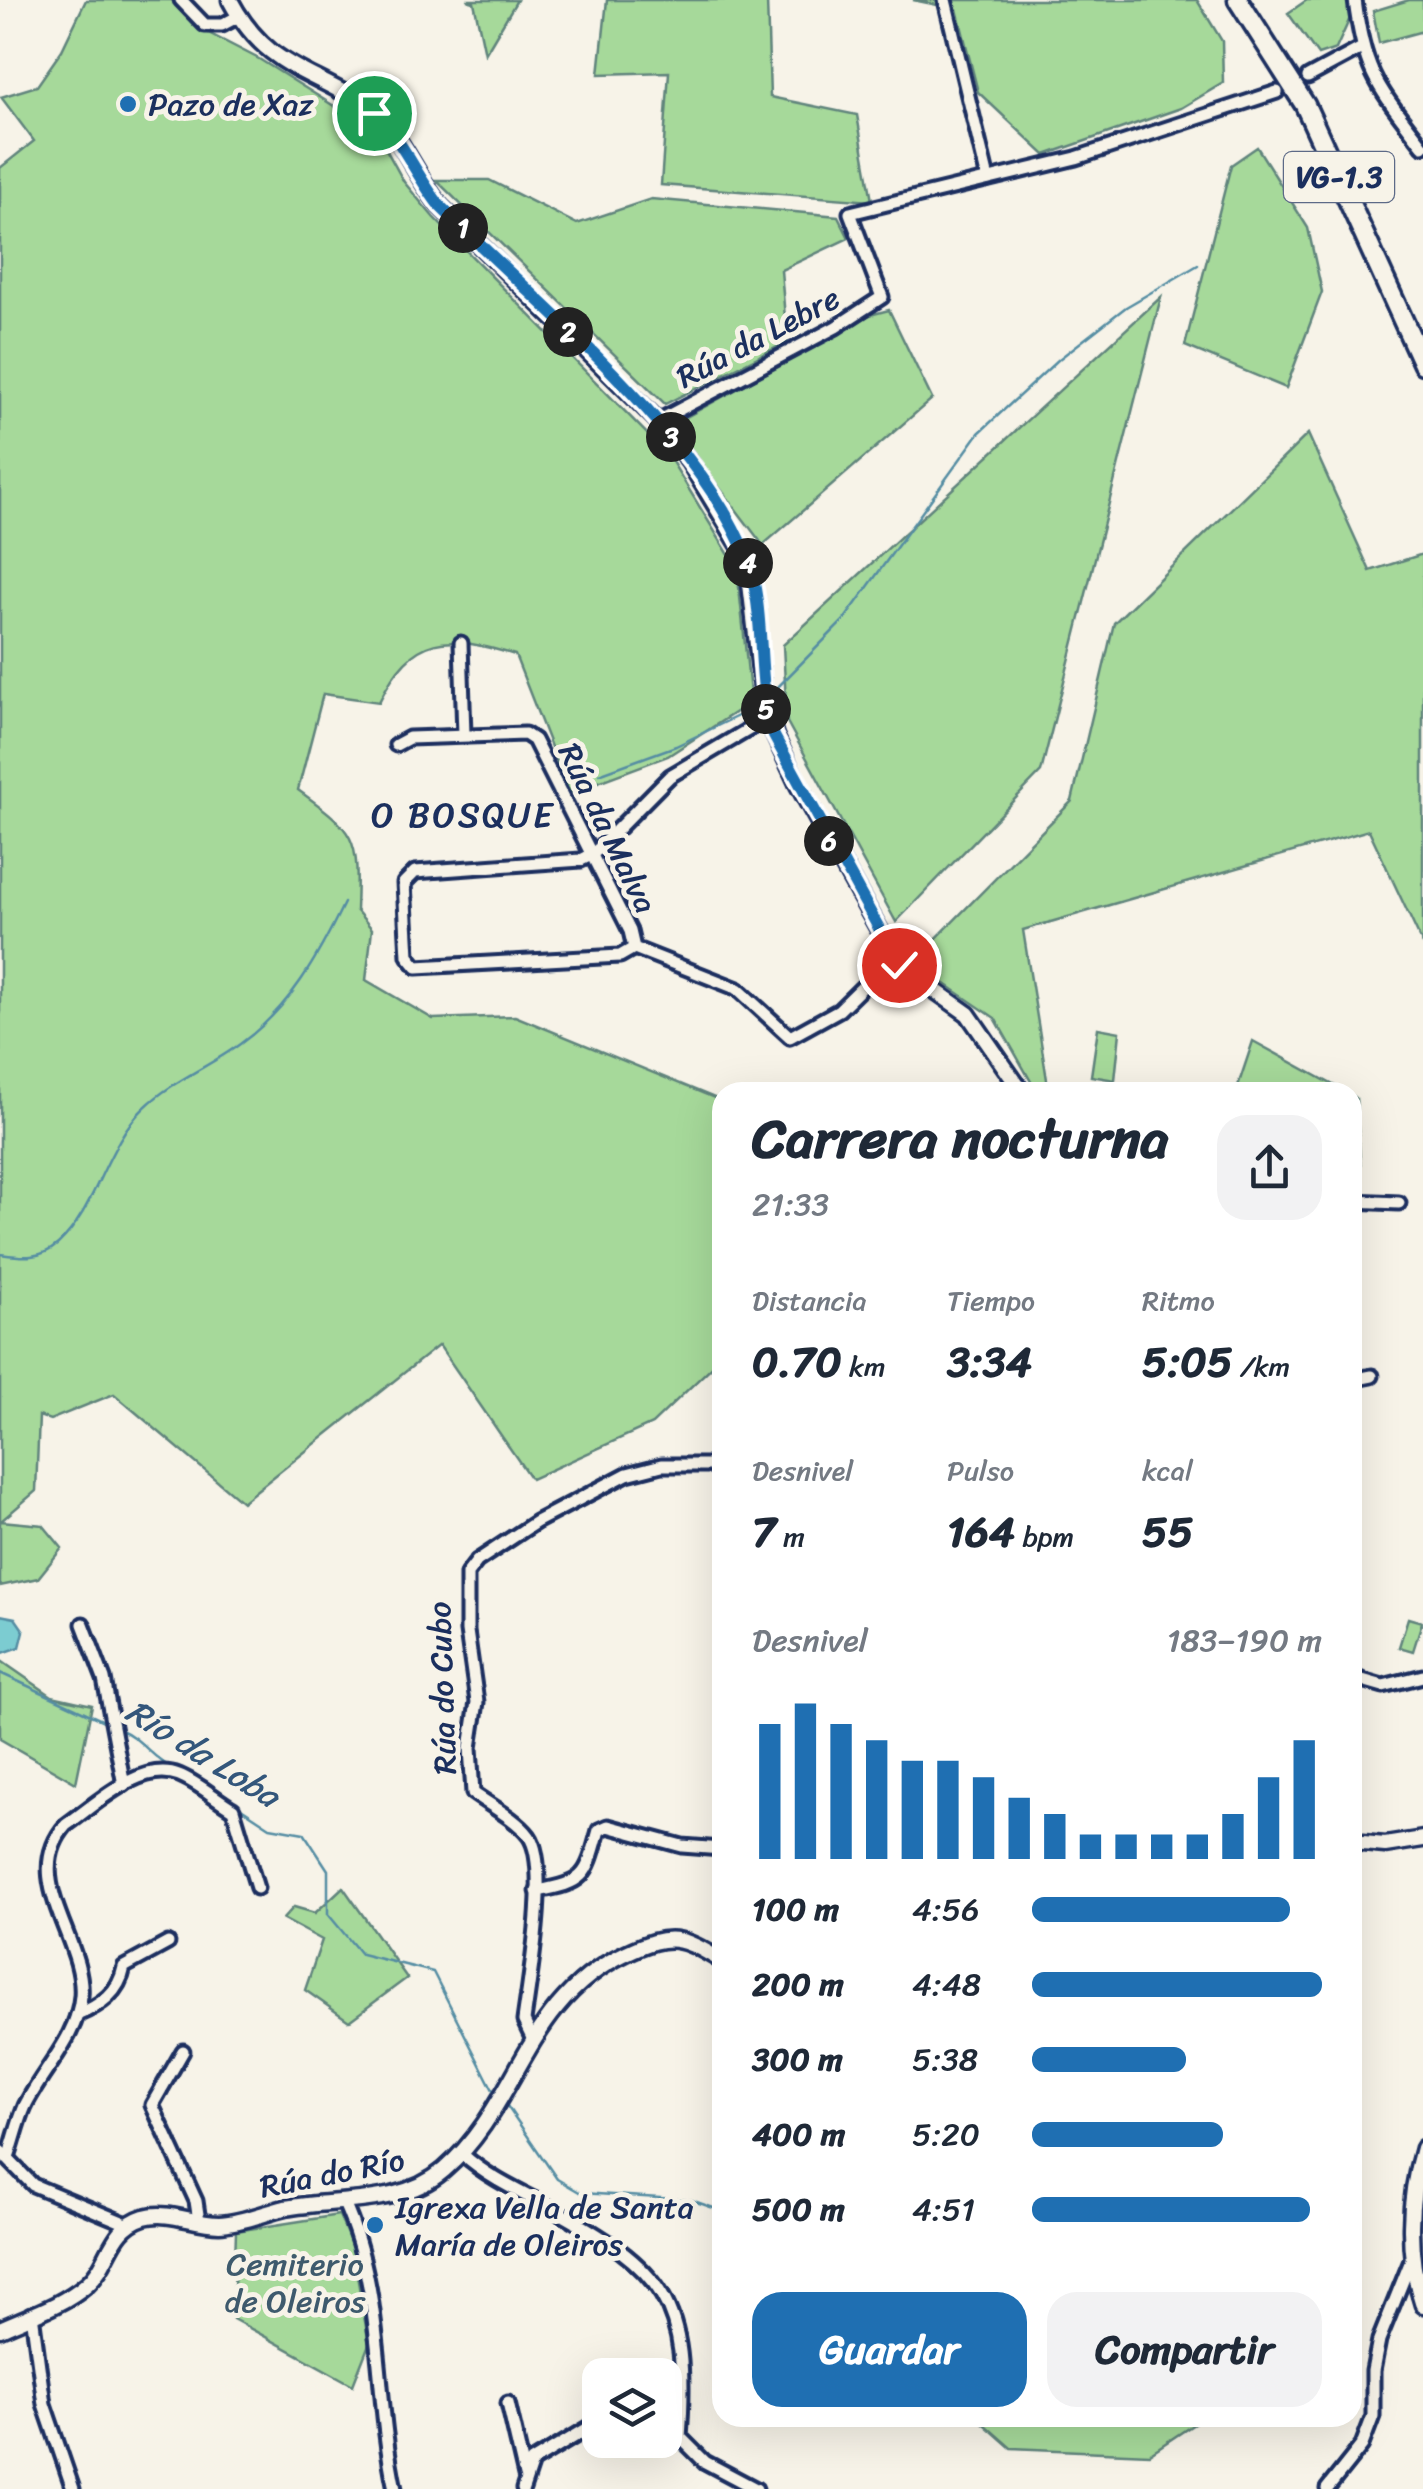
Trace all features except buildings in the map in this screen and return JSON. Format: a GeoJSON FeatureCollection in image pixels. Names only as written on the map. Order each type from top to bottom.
{"type":"FeatureCollection","features":[{"type":"Feature","properties":{"kind":"highway","name":"VG-1.3"},"geometry":{"type":"LineString","coordinates":[[1238,0],[1305,105],[1423,364]]}},
{"type":"Feature","properties":{"kind":"street"},"geometry":{"type":"LineString","coordinates":[[181,0],[205,24],[222,25],[238,16]]}},
{"type":"Feature","properties":{"kind":"street"},"geometry":{"type":"LineString","coordinates":[[230,0],[238,16],[278,60],[374,113],[389,127],[440,206],[658,422],[690,463],[747,558],[768,718],[798,785],[892,956],[984,1031],[1016,1082]]}},
{"type":"Feature","properties":{"kind":"street"},"geometry":{"type":"LineString","coordinates":[[945,0],[988,179],[1076,158],[1277,92]]}},
{"type":"Feature","properties":{"kind":"street"},"geometry":{"type":"LineString","coordinates":[[1354,0],[1360,49],[1377,89],[1423,146]]}},
{"type":"Feature","properties":{"kind":"street"},"geometry":{"type":"LineString","coordinates":[[1308,77],[1360,49]]}},
{"type":"Feature","properties":{"kind":"street","name":"Rúa da Lebre"},"geometry":{"type":"LineString","coordinates":[[658,422],[836,327],[882,297],[850,214],[988,179]]}},
{"type":"Feature","properties":{"kind":"street"},"geometry":{"type":"LineString","coordinates":[[460,643],[464,735]]}},
{"type":"Feature","properties":{"kind":"street"},"geometry":{"type":"LineString","coordinates":[[634,948],[620,956],[426,969],[408,956],[404,883],[415,872],[581,860],[593,854],[670,776],[768,718]]}},
{"type":"Feature","properties":{"kind":"street","name":"Rúa da Malva"},"geometry":{"type":"LineString","coordinates":[[396,745],[409,738],[464,735],[525,734],[534,740],[593,854],[630,931],[634,948],[738,989],[790,1037],[839,1010],[892,956]]}},
{"type":"Feature","properties":{"kind":"street"},"geometry":{"type":"LineString","coordinates":[[1362,1201],[1399,1203]]}},
{"type":"Feature","properties":{"kind":"street"},"geometry":{"type":"LineString","coordinates":[[1362,1378],[1372,1376]]}},
{"type":"Feature","properties":{"kind":"street","name":"Rúa do Cubo"},"geometry":{"type":"LineString","coordinates":[[532,2038],[524,2021],[537,1891],[532,1840],[473,1793],[470,1748],[476,1702],[467,1631],[467,1574],[478,1561],[536,1522],[626,1474],[662,1465],[712,1464]]}},
{"type":"Feature","properties":{"kind":"street"},"geometry":{"type":"LineString","coordinates":[[83,1624],[104,1679],[124,1785]]}},
{"type":"Feature","properties":{"kind":"street"},"geometry":{"type":"LineString","coordinates":[[1362,1679],[1382,1686],[1423,1676]]}},
{"type":"Feature","properties":{"kind":"street"},"geometry":{"type":"LineString","coordinates":[[0,2329],[90,2282],[111,2242],[127,2224],[33,2185],[4,2154],[24,2110],[78,2015],[80,1979],[55,1908],[50,1880],[57,1835],[124,1785],[161,1772],[180,1776],[233,1809],[257,1888]]}},
{"type":"Feature","properties":{"kind":"street"},"geometry":{"type":"LineString","coordinates":[[537,1891],[574,1885],[582,1878],[599,1830],[608,1826],[682,1846],[712,1848]]}},
{"type":"Feature","properties":{"kind":"street"},"geometry":{"type":"LineString","coordinates":[[1362,1843],[1385,1846],[1423,1839]]}},
{"type":"Feature","properties":{"kind":"street","name":"Rúa do Río"},"geometry":{"type":"LineString","coordinates":[[127,2224],[155,2214],[220,2224],[412,2190],[436,2177],[462,2154],[532,2038],[587,1973],[667,1937],[678,1938],[712,1956]]}},
{"type":"Feature","properties":{"kind":"street"},"geometry":{"type":"LineString","coordinates":[[78,2015],[121,1984],[124,1967],[168,1943]]}},
{"type":"Feature","properties":{"kind":"street"},"geometry":{"type":"LineString","coordinates":[[183,2051],[152,2105],[196,2201],[199,2221]]}},
{"type":"Feature","properties":{"kind":"street"},"geometry":{"type":"LineString","coordinates":[[1423,2148],[1416,2171],[1415,2247],[1423,2305]]}},
{"type":"Feature","properties":{"kind":"street"},"geometry":{"type":"LineString","coordinates":[[462,2154],[477,2168],[575,2222],[658,2284],[680,2338],[680,2358]]}},
{"type":"Feature","properties":{"kind":"street"},"geometry":{"type":"LineString","coordinates":[[342,2201],[371,2281],[382,2432],[395,2489]]}},
{"type":"Feature","properties":{"kind":"street"},"geometry":{"type":"LineString","coordinates":[[1327,2489],[1362,2444],[1373,2416],[1373,2371],[1380,2340],[1392,2298],[1415,2247]]}},
{"type":"Feature","properties":{"kind":"street"},"geometry":{"type":"LineString","coordinates":[[32,2314],[44,2404],[74,2489]]}},
{"type":"Feature","properties":{"kind":"street"},"geometry":{"type":"LineString","coordinates":[[508,2403],[524,2482]]}},
{"type":"Feature","properties":{"kind":"street"},"geometry":{"type":"LineString","coordinates":[[524,2482],[532,2462],[582,2432]]}},
{"type":"Feature","properties":{"kind":"street"},"geometry":{"type":"LineString","coordinates":[[682,2439],[705,2462],[756,2489]]}},
{"type":"Feature","properties":{"kind":"green space"},"geometry":{"type":"Polygon","coordinates":[[[86,0],[172,0],[195,26],[259,59],[377,133],[404,182],[434,218],[668,455],[737,568],[751,702],[668,756],[569,793],[515,655],[470,644],[434,644],[405,662],[379,702],[323,694],[298,790],[332,816],[350,838],[356,866],[356,910],[372,929],[366,980],[433,1019],[515,1016],[712,1097],[712,1367],[652,1424],[531,1479],[439,1345],[242,1502],[114,1394],[50,1420],[39,1416],[36,1491],[1,1521],[43,1525],[62,1548],[38,1578],[0,1586],[0,168],[34,141],[1,97],[37,86],[62,50],[86,0]]]}},
{"type":"Feature","properties":{"kind":"green space"},"geometry":{"type":"Polygon","coordinates":[[[467,0],[517,0],[485,54],[474,2],[467,0]]]}},
{"type":"Feature","properties":{"kind":"green space"},"geometry":{"type":"Polygon","coordinates":[[[607,0],[767,0],[770,97],[857,115],[872,201],[661,185],[669,72],[599,74],[607,0]]]}},
{"type":"Feature","properties":{"kind":"green space"},"geometry":{"type":"Polygon","coordinates":[[[913,0],[1197,0],[1222,41],[1223,83],[1181,108],[1045,155],[978,92],[957,9],[913,0]]]}},
{"type":"Feature","properties":{"kind":"green space"},"geometry":{"type":"Polygon","coordinates":[[[1307,0],[1349,0],[1351,16],[1336,49],[1318,55],[1288,13],[1307,0]]]}},
{"type":"Feature","properties":{"kind":"green space"},"geometry":{"type":"Polygon","coordinates":[[[1409,0],[1423,0],[1423,31],[1379,43],[1373,11],[1409,0]]]}},
{"type":"Feature","properties":{"kind":"green space"},"geometry":{"type":"Polygon","coordinates":[[[1257,147],[1308,228],[1322,292],[1286,388],[1185,346],[1231,165],[1257,147]]]}},
{"type":"Feature","properties":{"kind":"green space"},"geometry":{"type":"Polygon","coordinates":[[[436,180],[489,180],[577,224],[651,199],[838,216],[849,238],[781,270],[787,342],[665,404],[436,180]]]}},
{"type":"Feature","properties":{"kind":"green space"},"geometry":{"type":"Polygon","coordinates":[[[1161,297],[1041,772],[896,922],[787,722],[783,645],[1161,297]]]}},
{"type":"Feature","properties":{"kind":"green space"},"geometry":{"type":"Polygon","coordinates":[[[889,310],[932,399],[763,545],[672,425],[870,315],[889,310]]]}},
{"type":"Feature","properties":{"kind":"green space"},"geometry":{"type":"Polygon","coordinates":[[[1308,434],[1370,571],[1423,554],[1423,945],[1369,830],[1023,930],[1047,1082],[1031,1082],[995,1018],[913,962],[1072,801],[1114,623],[1308,434]]]}},
{"type":"Feature","properties":{"kind":"green space"},"geometry":{"type":"Polygon","coordinates":[[[1098,1028],[1120,1032],[1115,1080],[1091,1076],[1098,1028]]]}},
{"type":"Feature","properties":{"kind":"green space"},"geometry":{"type":"Polygon","coordinates":[[[1253,1041],[1328,1082],[1239,1082],[1253,1041]]]}},
{"type":"Feature","properties":{"kind":"green space"},"geometry":{"type":"Polygon","coordinates":[[[1408,1618],[1422,1622],[1413,1651],[1399,1647],[1408,1618]]]}},
{"type":"Feature","properties":{"kind":"green space"},"geometry":{"type":"Polygon","coordinates":[[[0,1660],[52,1696],[92,1705],[76,1783],[0,1739],[0,1660]]]}},
{"type":"Feature","properties":{"kind":"green space"},"geometry":{"type":"Polygon","coordinates":[[[343,1887],[407,1978],[349,2021],[305,1990],[322,1940],[283,1919],[294,1907],[315,1913],[343,1887]]]}},
{"type":"Feature","properties":{"kind":"green space","name":"Cemiterio de Oleiros"},"geometry":{"type":"Polygon","coordinates":[[[339,2215],[352,2247],[369,2344],[353,2385],[233,2319],[236,2231],[339,2215]]]}},
{"type":"Feature","properties":{"kind":"green space"},"geometry":{"type":"Polygon","coordinates":[[[987,2427],[1190,2427],[1149,2454],[1011,2448],[987,2427]]]}},
{"type":"Feature","properties":{"kind":"water"},"geometry":{"type":"Polygon","coordinates":[[[0,1615],[15,1618],[24,1631],[20,1647],[0,1654],[0,1615]]]}},
{"type":"Feature","properties":{"kind":"waterway"},"geometry":{"type":"LineString","coordinates":[[773,692],[844,620],[979,433],[1059,359],[1126,307],[1198,265]]}},
{"type":"Feature","properties":{"kind":"waterway"},"geometry":{"type":"LineString","coordinates":[[599,774],[676,746],[744,713]]}},
{"type":"Feature","properties":{"kind":"waterway"},"geometry":{"type":"LineString","coordinates":[[0,1254],[38,1255],[58,1244],[82,1213],[131,1123],[155,1098],[240,1044],[274,1014],[313,962],[344,903]]}},
{"type":"Feature","properties":{"kind":"waterway","name":"Río da Loba"},"geometry":{"type":"LineString","coordinates":[[0,1673],[108,1723]]}},
{"type":"Feature","properties":{"kind":"waterway","name":"Río da Loba"},"geometry":{"type":"LineString","coordinates":[[119,1729],[172,1768]]}},
{"type":"Feature","properties":{"kind":"waterway","name":"Río da Loba"},"geometry":{"type":"LineString","coordinates":[[235,1804],[270,1827],[304,1833],[328,1870],[328,1914],[361,1954],[433,1972],[495,2094]]}},
{"type":"Feature","properties":{"kind":"waterway","name":"Río da Loba"},"geometry":{"type":"LineString","coordinates":[[505,2103],[557,2179],[581,2193],[691,2200],[712,2207]]}},
{"type":"Feature","properties":{"kind":"place","name":"Pazo de Xaz"},"geometry":{"type":"Point","coordinates":[128,104]}},
{"type":"Feature","properties":{"kind":"place","name":"Igrexa Vella de Santa María de Oleiros"},"geometry":{"type":"Point","coordinates":[375,2225]}},
{"type":"Feature","properties":{"kind":"district","name":"O BOSQUE"},"geometry":{"type":"Point","coordinates":[463,815]}},
{"type":"Feature","properties":{"kind":"route"},"geometry":{"type":"LineString","coordinates":[[374,113],[389,127],[411,167],[440,206],[670,436],[738,540],[752,576],[760,675],[774,736],[860,901],[899,965]]}}]}
